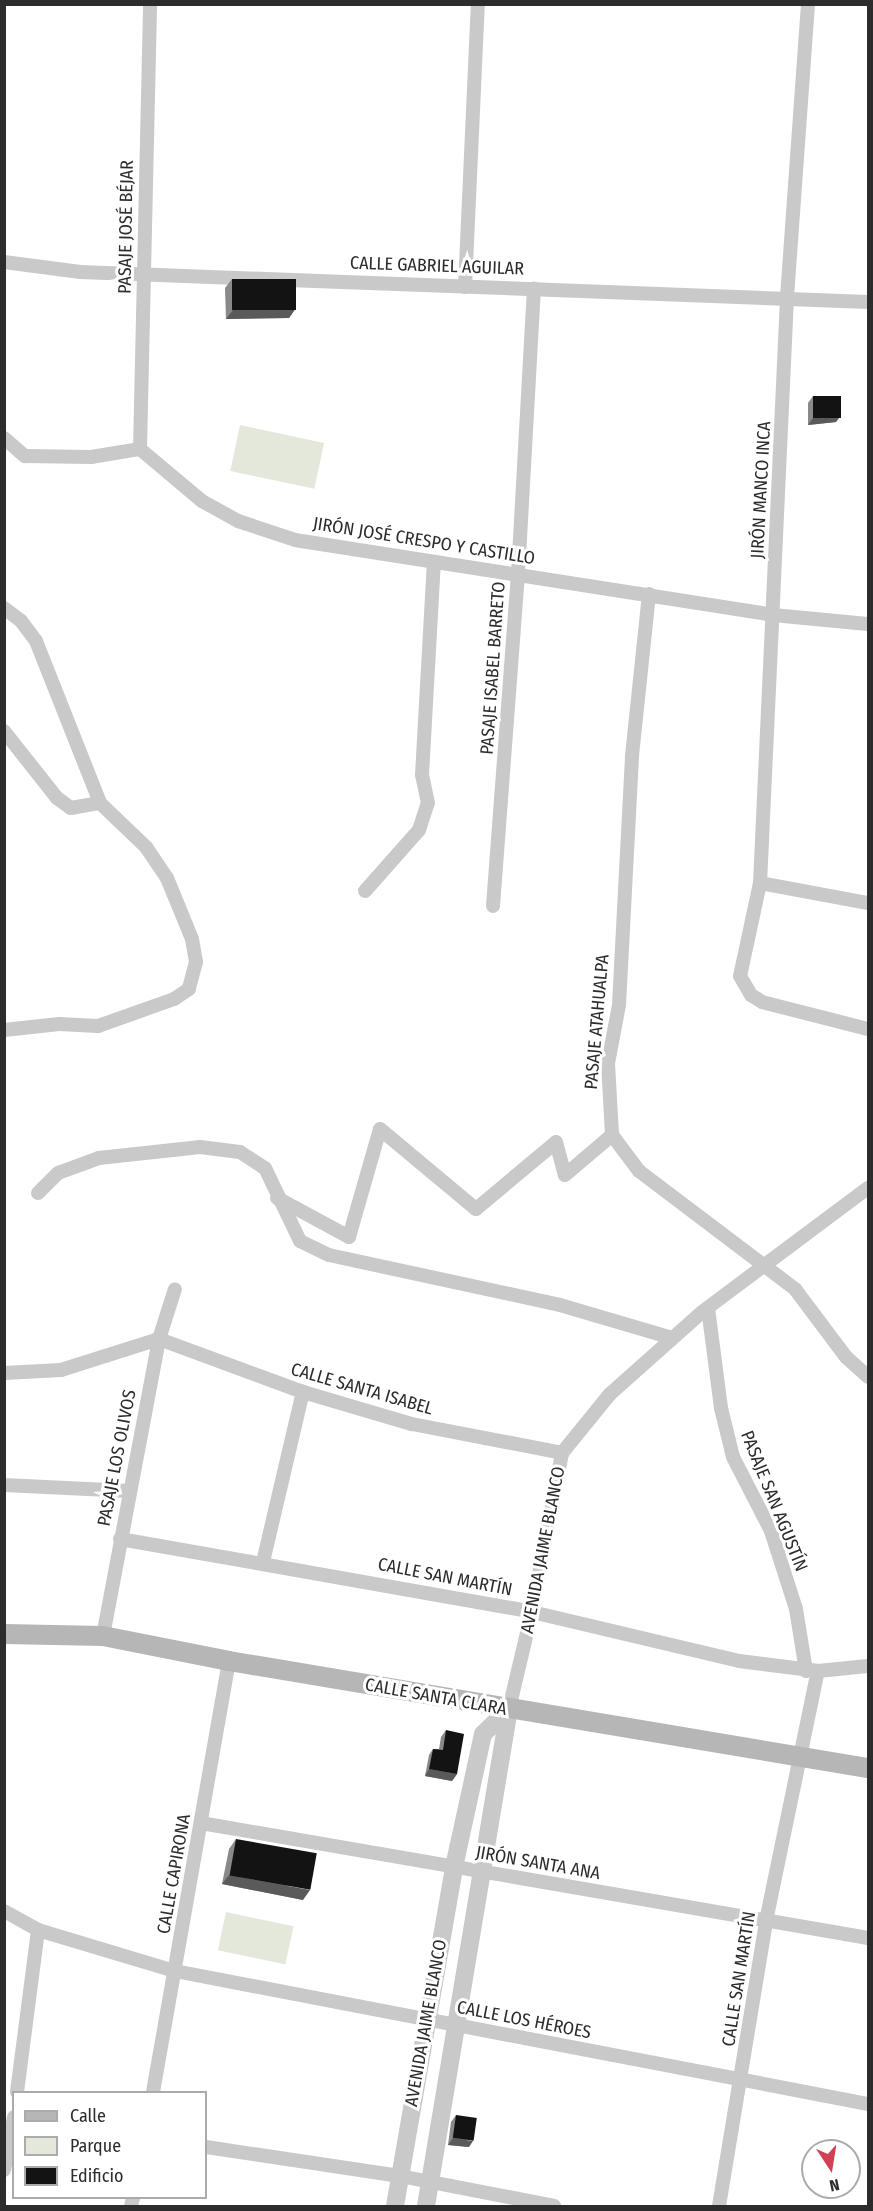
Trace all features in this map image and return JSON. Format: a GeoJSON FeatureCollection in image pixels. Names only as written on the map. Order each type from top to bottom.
{"type":"FeatureCollection","features":[{"type":"Feature","properties":{"kind":"main road","name":"CALLE SANTA CLARA"},"geometry":{"type":"LineString","coordinates":[[4,1634],[103,1636],[229,1661],[868,1768]]}},
{"type":"Feature","properties":{"kind":"street","name":"PASAJE JOSÉ BÉJAR"},"geometry":{"type":"LineString","coordinates":[[140,449],[150,4]]}},
{"type":"Feature","properties":{"kind":"street"},"geometry":{"type":"LineString","coordinates":[[465,287],[478,4]]}},
{"type":"Feature","properties":{"kind":"street","name":"JIRÓN MANCO INCA"},"geometry":{"type":"LineString","coordinates":[[808,4],[787,298],[760,883],[740,976],[751,995],[762,1002],[868,1029]]}},
{"type":"Feature","properties":{"kind":"street","name":"CALLE GABRIEL AGUILAR"},"geometry":{"type":"LineString","coordinates":[[4,262],[80,272],[143,272],[868,302]]}},
{"type":"Feature","properties":{"kind":"street","name":"PASAJE ISABEL BARRETO"},"geometry":{"type":"LineString","coordinates":[[493,906],[518,574],[534,288]]}},
{"type":"Feature","properties":{"kind":"street"},"geometry":{"type":"LineString","coordinates":[[4,438],[25,456],[92,457],[140,449]]}},
{"type":"Feature","properties":{"kind":"street","name":"JIRÓN JOSÉ CRESPO Y CASTILLO"},"geometry":{"type":"LineString","coordinates":[[140,449],[202,501],[237,521],[295,540],[773,615],[868,624]]}},
{"type":"Feature","properties":{"kind":"street"},"geometry":{"type":"LineString","coordinates":[[365,891],[419,830],[428,803],[422,775],[434,563]]}},
{"type":"Feature","properties":{"kind":"street","name":"PASAJE ATAHUALPA"},"geometry":{"type":"LineString","coordinates":[[612,1135],[608,1063],[619,1005],[632,757],[649,594]]}},
{"type":"Feature","properties":{"kind":"street"},"geometry":{"type":"LineString","coordinates":[[4,608],[21,621],[36,641],[100,803],[146,847],[167,878],[192,939],[195,977],[189,989],[174,999],[98,1026],[59,1024],[4,1030]]}},
{"type":"Feature","properties":{"kind":"street"},"geometry":{"type":"LineString","coordinates":[[4,731],[57,798],[71,808],[100,803]]}},
{"type":"Feature","properties":{"kind":"street"},"geometry":{"type":"LineString","coordinates":[[760,883],[868,903]]}},
{"type":"Feature","properties":{"kind":"street"},"geometry":{"type":"LineString","coordinates":[[278,1198],[349,1237],[380,1129],[476,1209],[556,1142],[565,1175],[612,1135],[639,1170],[768,1266],[795,1289],[846,1357],[868,1377]]}},
{"type":"Feature","properties":{"kind":"street"},"geometry":{"type":"LineString","coordinates":[[38,1193],[58,1173],[99,1158],[200,1147],[240,1152],[265,1168],[300,1241],[329,1255],[561,1305],[672,1338]]}},
{"type":"Feature","properties":{"kind":"street","name":"AVENIDA JAIME BLANCO"},"geometry":{"type":"LineString","coordinates":[[426,2206],[509,1709],[532,1612],[562,1453],[610,1394],[672,1338],[708,1308],[768,1266],[868,1188]]}},
{"type":"Feature","properties":{"kind":"street","name":"PASAJE LOS OLIVOS"},"geometry":{"type":"LineString","coordinates":[[103,1636],[159,1339],[175,1289]]}},
{"type":"Feature","properties":{"kind":"street","name":"PASAJE SAN AGUSTÍN"},"geometry":{"type":"LineString","coordinates":[[708,1308],[721,1408],[733,1457],[771,1531],[796,1609],[812,1671],[801,1758]]}},
{"type":"Feature","properties":{"kind":"street"},"geometry":{"type":"LineString","coordinates":[[4,1373],[61,1370],[159,1339]]}},
{"type":"Feature","properties":{"kind":"street","name":"CALLE SANTA ISABEL"},"geometry":{"type":"LineString","coordinates":[[159,1339],[303,1392],[411,1424],[562,1453]]}},
{"type":"Feature","properties":{"kind":"street"},"geometry":{"type":"LineString","coordinates":[[263,1562],[303,1392]]}},
{"type":"Feature","properties":{"kind":"street"},"geometry":{"type":"LineString","coordinates":[[4,1485],[129,1491]]}},
{"type":"Feature","properties":{"kind":"street","name":"CALLE SAN MARTÍN"},"geometry":{"type":"LineString","coordinates":[[120,1539],[263,1562],[532,1612],[739,1661],[812,1671],[868,1666]]}},
{"type":"Feature","properties":{"kind":"street","name":"CALLE CAPIRONA"},"geometry":{"type":"LineString","coordinates":[[153,2091],[229,1661]]}},
{"type":"Feature","properties":{"kind":"street","name":"AVENIDA JAIME BLANCO"},"geometry":{"type":"LineString","coordinates":[[395,2206],[454,1867],[483,1734],[509,1709]]}},
{"type":"Feature","properties":{"kind":"street","name":"CALLE SAN MARTÍN"},"geometry":{"type":"LineString","coordinates":[[719,2206],[742,2078],[766,1921],[801,1758]]}},
{"type":"Feature","properties":{"kind":"street","name":"JIRÓN SANTA ANA"},"geometry":{"type":"LineString","coordinates":[[201,1823],[868,1938]]}},
{"type":"Feature","properties":{"kind":"street","name":"CALLE LOS HÉROES"},"geometry":{"type":"LineString","coordinates":[[4,1911],[39,1930],[175,1971],[868,2104]]}},
{"type":"Feature","properties":{"kind":"street"},"geometry":{"type":"LineString","coordinates":[[17,2091],[39,1930]]}},
{"type":"Feature","properties":{"kind":"street"},"geometry":{"type":"LineString","coordinates":[[4,2170],[12,2126]]}},
{"type":"Feature","properties":{"kind":"street"},"geometry":{"type":"LineString","coordinates":[[207,2147],[400,2176],[554,2206]]}},
{"type":"Feature","properties":{"kind":"green space"},"geometry":{"type":"Polygon","coordinates":[[[240,425],[324,443],[314,489],[230,471],[240,425]]]}},
{"type":"Feature","properties":{"kind":"green space"},"geometry":{"type":"Polygon","coordinates":[[[226,1912],[293,1926],[285,1964],[218,1950],[226,1912]]]}},
{"type":"Feature","properties":{"kind":"building"},"geometry":{"type":"Polygon","coordinates":[[[232,279],[296,279],[296,310],[232,310],[232,279]]]}},
{"type":"Feature","properties":{"kind":"building"},"geometry":{"type":"Polygon","coordinates":[[[813,396],[841,396],[841,418],[813,418],[813,396]]]}},
{"type":"Feature","properties":{"kind":"building"},"geometry":{"type":"Polygon","coordinates":[[[446,1730],[464,1734],[457,1774],[429,1769],[433,1749],[443,1750],[446,1730]]]}},
{"type":"Feature","properties":{"kind":"building"},"geometry":{"type":"Polygon","coordinates":[[[236,1839],[317,1853],[310,1890],[230,1875],[236,1839]]]}},
{"type":"Feature","properties":{"kind":"building"},"geometry":{"type":"Polygon","coordinates":[[[456,2115],[477,2118],[474,2141],[453,2138],[456,2115]]]}}]}
